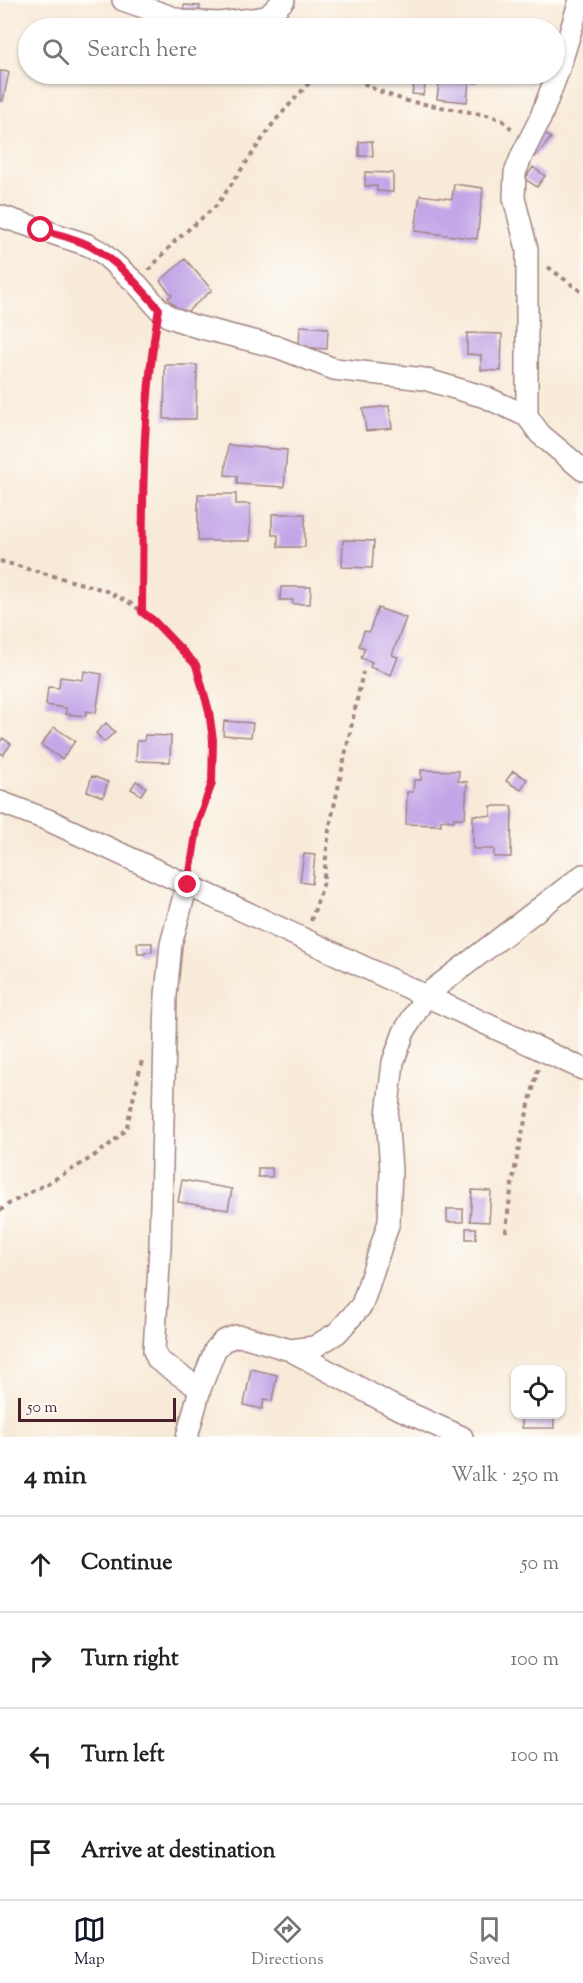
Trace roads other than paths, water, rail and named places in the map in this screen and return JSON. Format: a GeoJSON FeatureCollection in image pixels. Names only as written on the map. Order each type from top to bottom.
{"type":"FeatureCollection","features":[{"type":"Feature","properties":{"kind":"street"},"geometry":{"type":"LineString","coordinates":[[259,18],[267,17],[285,0]]}},
{"type":"Feature","properties":{"kind":"street"},"geometry":{"type":"LineString","coordinates":[[565,49],[580,0]]}},
{"type":"Feature","properties":{"kind":"street"},"geometry":{"type":"LineString","coordinates":[[131,1],[175,18]]}},
{"type":"Feature","properties":{"kind":"street"},"geometry":{"type":"LineString","coordinates":[[527,416],[527,249],[513,190],[515,173],[553,84]]}},
{"type":"Feature","properties":{"kind":"street"},"geometry":{"type":"LineString","coordinates":[[0,216],[88,245],[100,252],[136,283],[159,309],[170,317],[194,327],[277,347],[334,369],[424,379],[485,397],[527,416],[540,434],[583,470]]}},
{"type":"Feature","properties":{"kind":"street"},"geometry":{"type":"LineString","coordinates":[[0,802],[48,820],[583,1069]]}},
{"type":"Feature","properties":{"kind":"street"},"geometry":{"type":"LineString","coordinates":[[291,1350],[323,1344],[337,1334],[362,1305],[389,1222],[391,1170],[387,1115],[393,1062],[404,1032],[426,995],[583,875]]}},
{"type":"Feature","properties":{"kind":"street"},"geometry":{"type":"LineString","coordinates":[[187,885],[171,944],[166,995],[160,1257],[154,1351],[158,1360],[200,1389]]}},
{"type":"Feature","properties":{"kind":"street"},"geometry":{"type":"LineString","coordinates":[[187,1437],[200,1389],[215,1350],[223,1341],[232,1337],[246,1337],[291,1350],[391,1405],[462,1437]]}}]}
